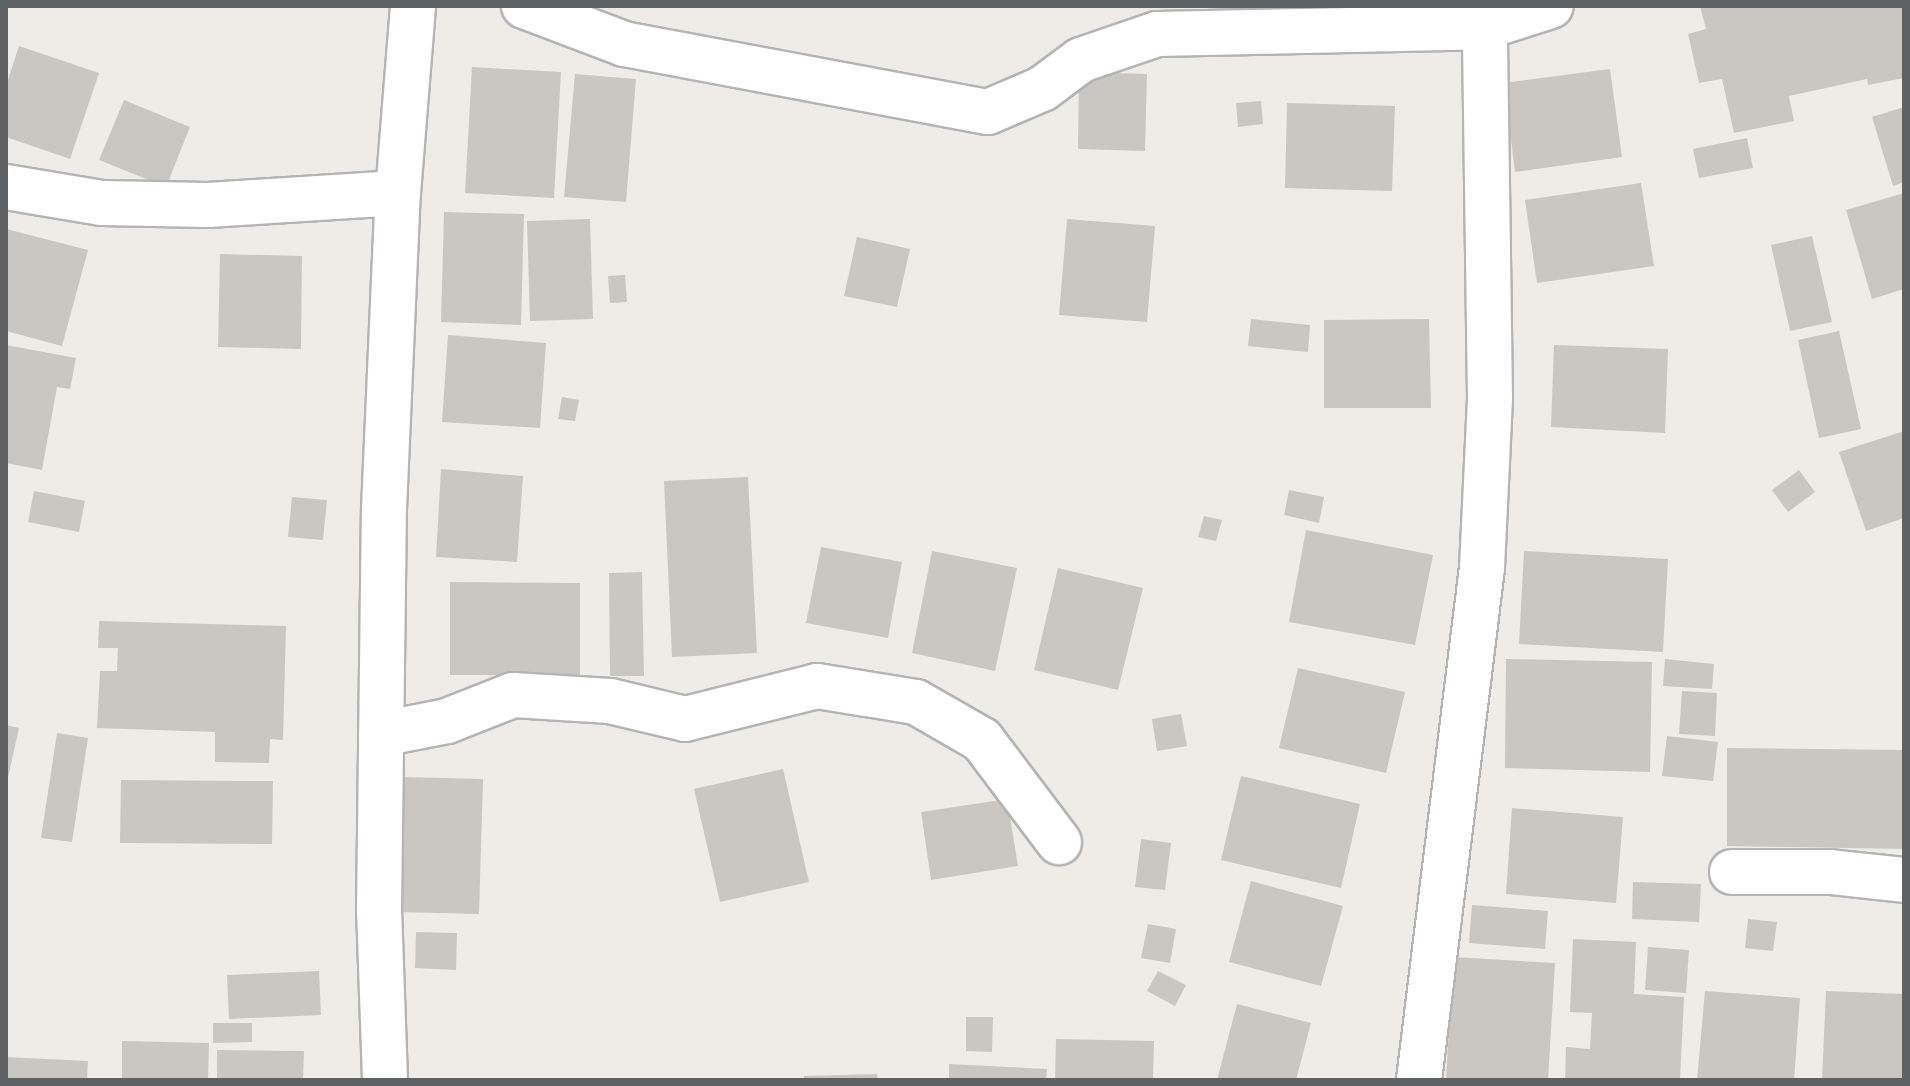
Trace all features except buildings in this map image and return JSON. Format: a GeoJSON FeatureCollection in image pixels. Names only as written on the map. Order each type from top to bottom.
{"type":"FeatureCollection","features":[{"type":"Feature","properties":{"kind":"street"},"geometry":{"type":"LineString","coordinates":[[385,1080],[379,912],[381,734],[398,193],[413,6]]}},
{"type":"Feature","properties":{"kind":"street"},"geometry":{"type":"LineString","coordinates":[[524,6],[624,44],[988,112],[1042,89],[1081,60],[1157,34],[1485,27],[1551,6]]}},
{"type":"Feature","properties":{"kind":"street"},"geometry":{"type":"LineString","coordinates":[[1419,1080],[1482,568],[1490,398],[1485,27]]}},
{"type":"Feature","properties":{"kind":"street"},"geometry":{"type":"LineString","coordinates":[[6,187],[102,203],[178,205],[398,193]]}},
{"type":"Feature","properties":{"kind":"street"},"geometry":{"type":"LineString","coordinates":[[381,734],[447,721],[513,695],[610,701],[685,719],[817,686],[916,702],[982,740],[1059,842]]}},
{"type":"Feature","properties":{"kind":"street"},"geometry":{"type":"LineString","coordinates":[[1732,872],[1830,872],[1904,880]]}}]}
